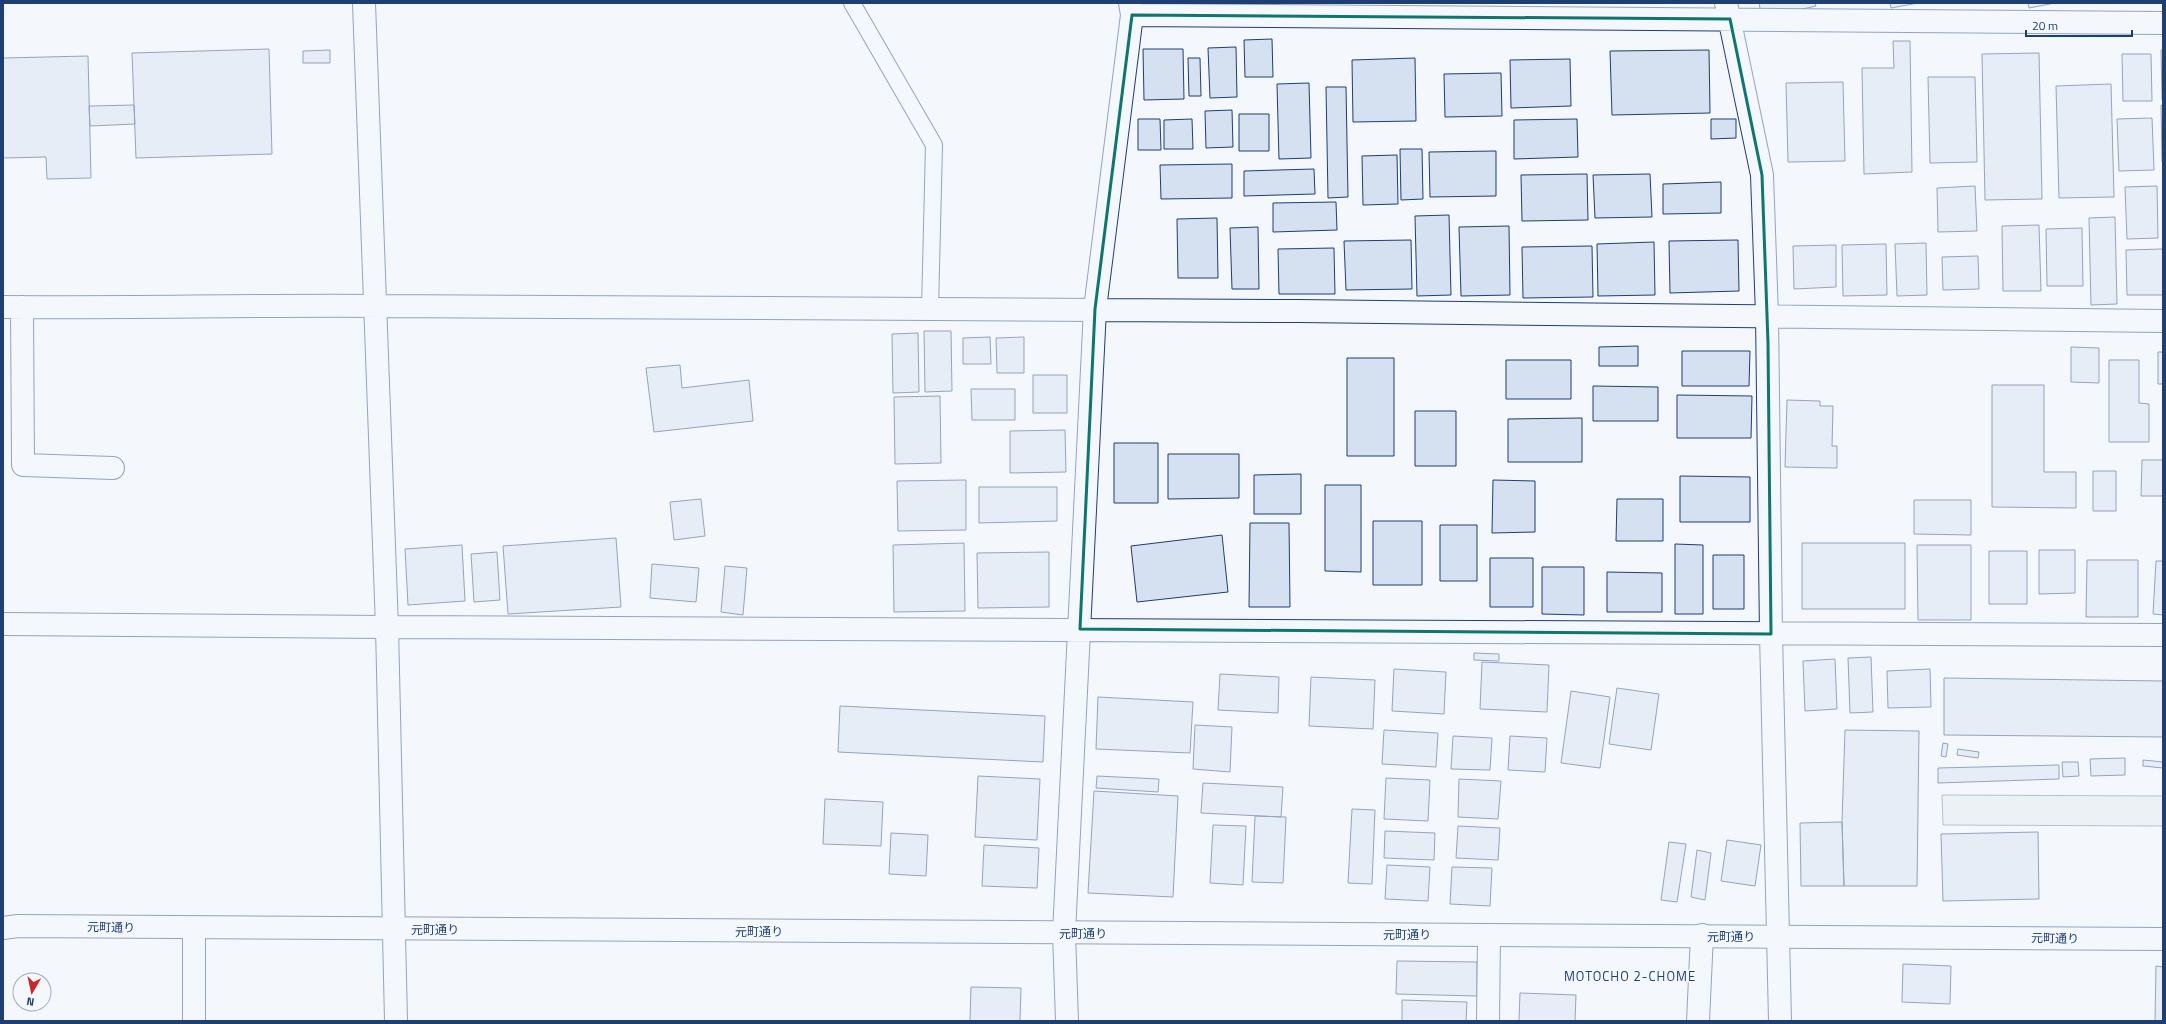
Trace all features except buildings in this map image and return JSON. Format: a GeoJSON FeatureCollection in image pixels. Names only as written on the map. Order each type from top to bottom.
{"type":"FeatureCollection","features":[{"type":"Feature","properties":{"kind":"street"},"geometry":{"type":"LineString","coordinates":[[364,3],[387,627],[396,1021]]}},
{"type":"Feature","properties":{"kind":"street"},"geometry":{"type":"LineString","coordinates":[[1067,1021],[1064,933],[1095,309],[1131,9],[1728,11],[2163,23]]}},
{"type":"Feature","properties":{"kind":"street"},"geometry":{"type":"LineString","coordinates":[[1728,11],[1762,175],[1767,315],[1770,634],[1780,1021]]}},
{"type":"Feature","properties":{"kind":"street"},"geometry":{"type":"LineString","coordinates":[[113,468],[23,465],[12,307],[376,306],[1095,309],[1767,315],[2163,322]]}},
{"type":"Feature","properties":{"kind":"street"},"geometry":{"type":"LineString","coordinates":[[3,624],[2163,635]]}},
{"type":"Feature","properties":{"kind":"street","name":"元町通り"},"geometry":{"type":"LineString","coordinates":[[3,928],[18,926],[2163,939]]}},
{"type":"Feature","properties":{"kind":"street"},"geometry":{"type":"LineString","coordinates":[[194,928],[194,1021]]}},
{"type":"Feature","properties":{"kind":"street"},"geometry":{"type":"LineString","coordinates":[[1488,1021],[1489,934]]}},
{"type":"Feature","properties":{"kind":"street"},"geometry":{"type":"LineString","coordinates":[[1698,1021],[1702,936]]}},
{"type":"Feature","properties":{"kind":"lane"},"geometry":{"type":"LineString","coordinates":[[852,3],[934,144],[930,309]]}},
{"type":"Feature","properties":{"kind":"highlighted area"},"geometry":{"type":"Polygon","coordinates":[[[1132,15],[1730,19],[1762,175],[1768,343],[1771,634],[1080,629],[1095,309],[1132,15]]]}},
{"type":"Feature","properties":{"kind":"shaded area"},"geometry":{"type":"Polygon","coordinates":[[[1942,795],[2163,796],[2163,826],[1943,825],[1942,795]]]}},
{"type":"Feature","properties":{"kind":"district","name":"MOTOCHO 2-CHOME"},"geometry":{"type":"Point","coordinates":[1630,976]}}]}
